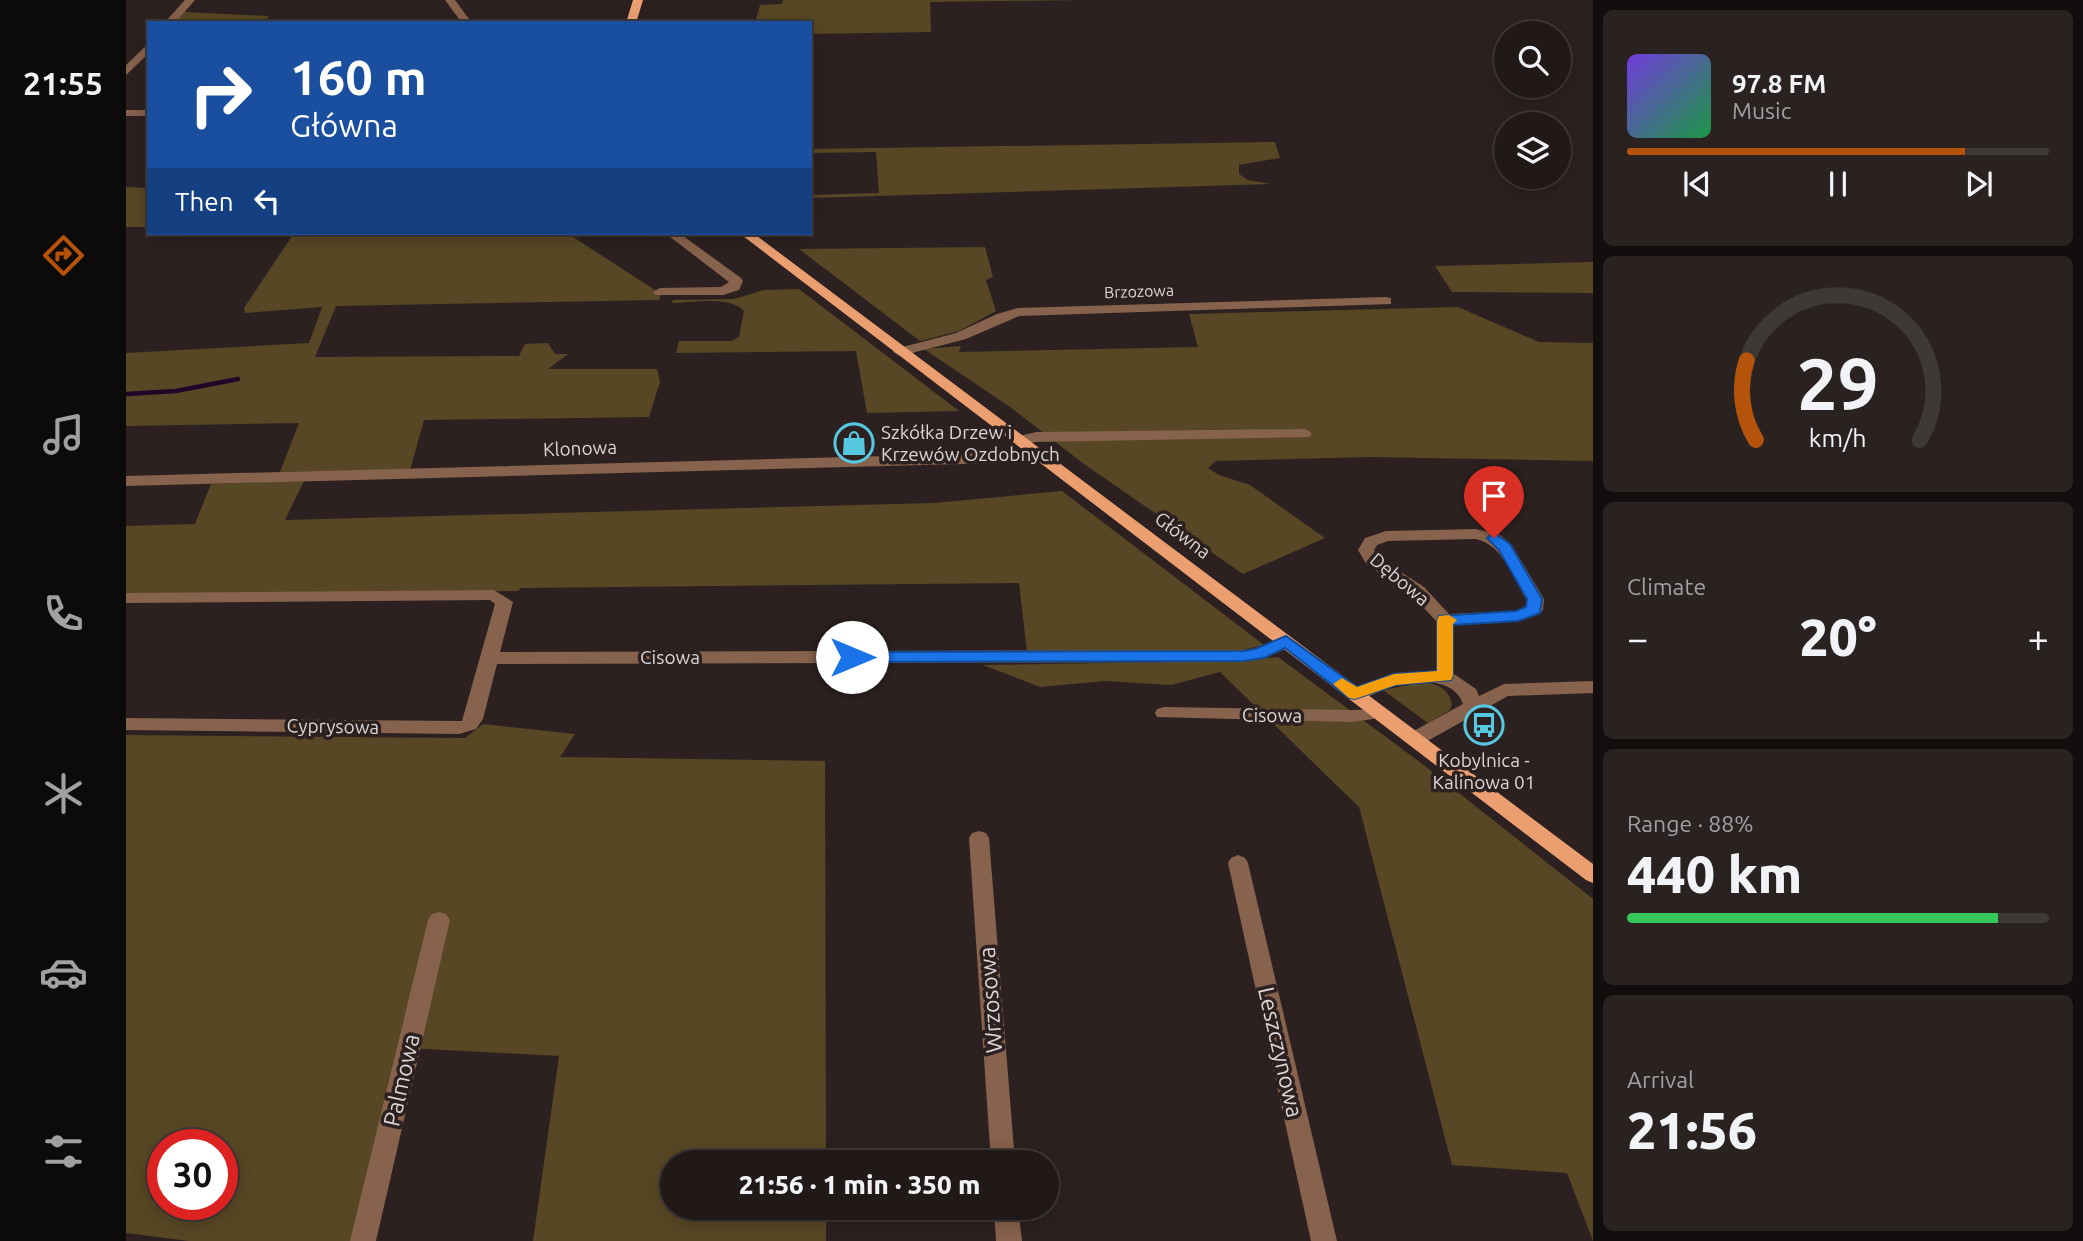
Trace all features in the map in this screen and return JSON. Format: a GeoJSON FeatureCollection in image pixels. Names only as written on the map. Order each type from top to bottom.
{"type":"FeatureCollection","features":[{"type":"Feature","properties":{"kind":"main road"},"geometry":{"type":"LineString","coordinates":[[632,21],[638,0]]}},
{"type":"Feature","properties":{"kind":"main road","name":"Główna"},"geometry":{"type":"LineString","coordinates":[[747,235],[1593,875]]}},
{"type":"Feature","properties":{"kind":"street"},"geometry":{"type":"LineString","coordinates":[[171,21],[190,0]]}},
{"type":"Feature","properties":{"kind":"street"},"geometry":{"type":"LineString","coordinates":[[450,0],[466,21]]}},
{"type":"Feature","properties":{"kind":"street"},"geometry":{"type":"LineString","coordinates":[[126,72],[147,48]]}},
{"type":"Feature","properties":{"kind":"street"},"geometry":{"type":"LineString","coordinates":[[126,113],[147,113]]}},
{"type":"Feature","properties":{"kind":"street"},"geometry":{"type":"LineString","coordinates":[[660,292],[723,291],[734,287],[736,281],[674,235]]}},
{"type":"Feature","properties":{"kind":"street","name":"Brzozowa"},"geometry":{"type":"LineString","coordinates":[[900,352],[961,336],[1018,312],[1386,301]]}},
{"type":"Feature","properties":{"kind":"street"},"geometry":{"type":"LineString","coordinates":[[1020,440],[1036,437],[1304,434]]}},
{"type":"Feature","properties":{"kind":"street","name":"Klonowa"},"geometry":{"type":"LineString","coordinates":[[126,481],[962,459],[1006,457],[1034,451]]}},
{"type":"Feature","properties":{"kind":"street","name":"Dębowa"},"geometry":{"type":"LineString","coordinates":[[1445,620],[1518,616],[1534,610],[1535,599],[1505,548],[1494,538],[1476,534],[1386,536],[1371,542],[1366,550],[1373,561],[1418,591],[1445,620],[1445,676]]}},
{"type":"Feature","properties":{"kind":"street"},"geometry":{"type":"LineString","coordinates":[[126,598],[494,594],[503,602],[489,658]]}},
{"type":"Feature","properties":{"kind":"street","name":"Cisowa"},"geometry":{"type":"LineString","coordinates":[[489,658],[1244,656],[1259,654],[1286,642]]}},
{"type":"Feature","properties":{"kind":"street","name":"Cyprysowa"},"geometry":{"type":"LineString","coordinates":[[126,724],[459,728],[474,719],[489,658]]}},
{"type":"Feature","properties":{"kind":"street"},"geometry":{"type":"LineString","coordinates":[[1355,694],[1394,679],[1445,676],[1469,693],[1473,706]]}},
{"type":"Feature","properties":{"kind":"street"},"geometry":{"type":"LineString","coordinates":[[1415,739],[1504,690],[1593,687]]}},
{"type":"Feature","properties":{"kind":"street","name":"Cisowa"},"geometry":{"type":"LineString","coordinates":[[1164,713],[1352,716],[1380,713]]}},
{"type":"Feature","properties":{"kind":"street","name":"Wrzosowa"},"geometry":{"type":"LineString","coordinates":[[979,838],[1002,1150]]}},
{"type":"Feature","properties":{"kind":"street","name":"Leszczynowa"},"geometry":{"type":"LineString","coordinates":[[1238,863],[1324,1241]]}},
{"type":"Feature","properties":{"kind":"street","name":"Palmowa"},"geometry":{"type":"LineString","coordinates":[[363,1241],[439,920]]}},
{"type":"Feature","properties":{"kind":"street"},"geometry":{"type":"LineString","coordinates":[[1007,1220],[1009,1241]]}},
{"type":"Feature","properties":{"kind":"shaded area"},"geometry":{"type":"Polygon","coordinates":[[[783,0],[1084,0],[930,2],[931,32],[812,34],[812,21],[756,21],[760,5],[782,4],[783,0]]]}},
{"type":"Feature","properties":{"kind":"shaded area"},"geometry":{"type":"Polygon","coordinates":[[[184,12],[269,16],[265,21],[176,21],[184,12]]]}},
{"type":"Feature","properties":{"kind":"shaded area"},"geometry":{"type":"Polygon","coordinates":[[[1275,142],[1280,158],[1239,165],[1239,174],[1248,180],[1271,184],[812,198],[812,195],[879,193],[876,152],[812,153],[812,149],[1275,142]]]}},
{"type":"Feature","properties":{"kind":"shaded area"},"geometry":{"type":"Polygon","coordinates":[[[126,187],[147,188],[147,227],[126,227],[126,187]]]}},
{"type":"Feature","properties":{"kind":"shaded area"},"geometry":{"type":"Polygon","coordinates":[[[293,235],[570,235],[661,294],[659,300],[336,306],[315,357],[519,356],[525,344],[548,343],[555,354],[568,354],[548,369],[657,369],[660,382],[649,417],[424,420],[410,470],[280,472],[299,423],[126,426],[126,353],[309,343],[322,307],[245,313],[244,308],[293,235]]]}},
{"type":"Feature","properties":{"kind":"shaded area"},"geometry":{"type":"Polygon","coordinates":[[[985,247],[993,277],[986,280],[996,311],[959,331],[920,341],[799,249],[985,247]]]}},
{"type":"Feature","properties":{"kind":"shaded area"},"geometry":{"type":"Polygon","coordinates":[[[1593,262],[1593,293],[1452,292],[1435,266],[1593,262]]]}},
{"type":"Feature","properties":{"kind":"shaded area"},"geometry":{"type":"Polygon","coordinates":[[[799,289],[959,411],[867,413],[856,351],[676,353],[679,341],[731,341],[739,337],[744,311],[720,301],[672,303],[673,300],[734,299],[764,290],[799,289]]]}},
{"type":"Feature","properties":{"kind":"shaded area"},"geometry":{"type":"Polygon","coordinates":[[[1458,307],[1539,342],[1593,343],[1593,461],[1370,457],[1216,461],[1208,468],[1219,475],[1250,485],[1325,538],[1243,574],[1084,464],[1010,407],[924,349],[961,346],[959,352],[1198,347],[1189,314],[1458,307]]]}},
{"type":"Feature","properties":{"kind":"shaded area"},"geometry":{"type":"Polygon","coordinates":[[[304,481],[285,520],[934,503],[1062,491],[1264,645],[1234,652],[1027,652],[1019,583],[126,594],[126,526],[195,524],[211,484],[304,481]]]}},
{"type":"Feature","properties":{"kind":"shaded area"},"geometry":{"type":"Polygon","coordinates":[[[1278,657],[1421,763],[1593,899],[1593,1241],[1567,1173],[1452,1165],[1359,807],[1220,672],[1171,685],[1105,681],[1040,687],[983,665],[1232,661],[1278,657]]]}},
{"type":"Feature","properties":{"kind":"shaded area"},"geometry":{"type":"Polygon","coordinates":[[[1425,682],[1443,688],[1452,704],[1450,710],[1428,723],[1383,690],[1425,682]]]}},
{"type":"Feature","properties":{"kind":"shaded area"},"geometry":{"type":"Polygon","coordinates":[[[483,724],[575,734],[560,757],[825,761],[826,1150],[660,1150],[660,1220],[826,1220],[826,1241],[533,1241],[559,1056],[408,1048],[363,1241],[189,1241],[126,1233],[126,735],[465,738],[483,724]]]}},
{"type":"Feature","properties":{"kind":"waterway"},"geometry":{"type":"LineString","coordinates":[[126,394],[176,391],[238,379]]}},
{"type":"Feature","properties":{"kind":"slow traffic"},"geometry":{"type":"LineString","coordinates":[[1342,684],[1355,694],[1394,679],[1423,675],[1445,676],[1444,632],[1445,620],[1449,620]]}},
{"type":"Feature","properties":{"kind":"place","name":"Szkółka Drzew i Krzewów Ozdobnych"},"geometry":{"type":"Point","coordinates":[854,443]}},
{"type":"Feature","properties":{"kind":"place","name":"Kobylnica - Kalinowa 01"},"geometry":{"type":"Point","coordinates":[1484,725]}},
{"type":"Feature","properties":{"kind":"route"},"geometry":{"type":"LineString","coordinates":[[852,657],[1244,656],[1259,654],[1286,642],[1355,694],[1394,679],[1423,675],[1445,676],[1445,620],[1518,616],[1534,610],[1535,599],[1505,548],[1494,538]]}}]}
